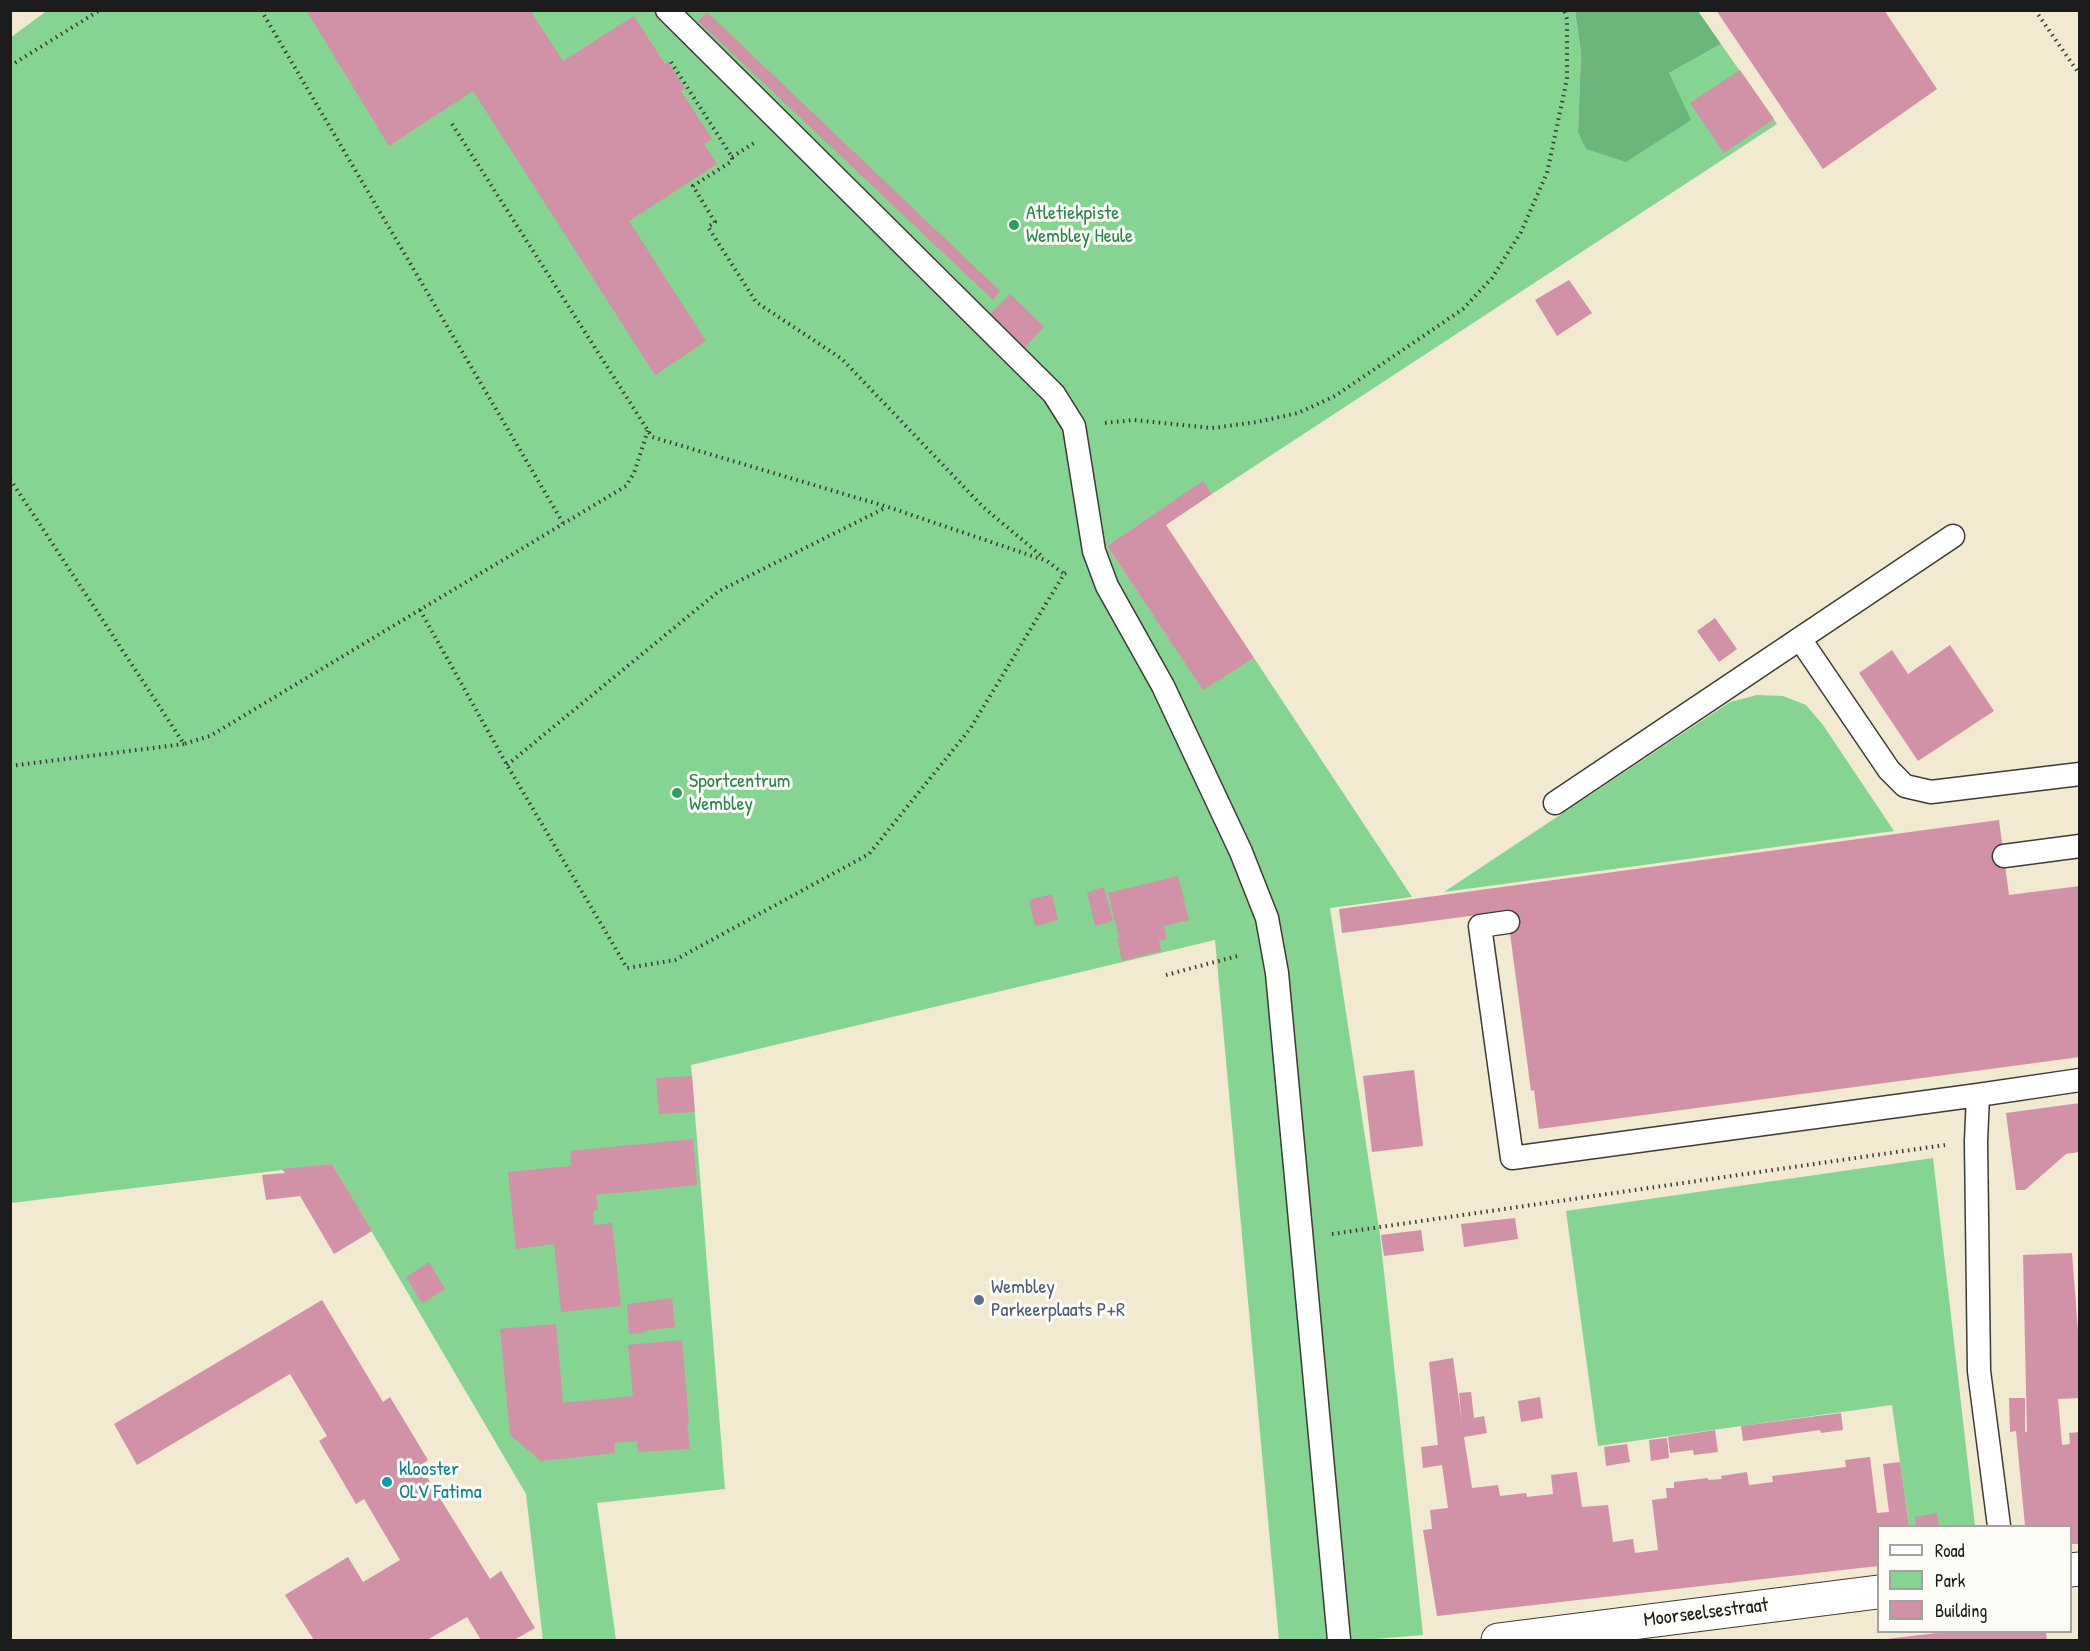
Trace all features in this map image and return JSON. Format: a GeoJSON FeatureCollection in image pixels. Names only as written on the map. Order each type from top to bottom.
{"type":"FeatureCollection","features":[{"type":"Feature","properties":{"kind":"street","name":"Moorseelsestraat"},"geometry":{"type":"LineString","coordinates":[[1498,1641],[1877,1592]]}},
{"type":"Feature","properties":{"kind":"lane"},"geometry":{"type":"LineString","coordinates":[[667,10],[1054,393],[1074,426],[1094,551],[1107,585],[1163,686],[1241,852],[1267,918],[1277,973],[1338,1641]]}},
{"type":"Feature","properties":{"kind":"lane"},"geometry":{"type":"LineString","coordinates":[[1555,803],[1953,536]]}},
{"type":"Feature","properties":{"kind":"lane"},"geometry":{"type":"LineString","coordinates":[[1800,639],[1889,770],[1905,786],[1931,792],[2079,774]]}},
{"type":"Feature","properties":{"kind":"lane"},"geometry":{"type":"LineString","coordinates":[[2004,856],[2079,846]]}},
{"type":"Feature","properties":{"kind":"lane"},"geometry":{"type":"LineString","coordinates":[[1508,922],[1480,926],[1512,1158],[2079,1080]]}},
{"type":"Feature","properties":{"kind":"lane"},"geometry":{"type":"LineString","coordinates":[[1978,1095],[1976,1141],[1979,1371],[1999,1525]]}},
{"type":"Feature","properties":{"kind":"path"},"geometry":{"type":"LineString","coordinates":[[10,66],[100,10]]}},
{"type":"Feature","properties":{"kind":"path"},"geometry":{"type":"LineString","coordinates":[[261,10],[564,523]]}},
{"type":"Feature","properties":{"kind":"path"},"geometry":{"type":"LineString","coordinates":[[1074,426],[1134,420],[1212,428],[1257,422],[1298,412],[1335,396],[1463,309],[1492,278],[1521,232],[1547,173],[1567,79],[1567,19],[1564,10]]}},
{"type":"Feature","properties":{"kind":"path"},"geometry":{"type":"LineString","coordinates":[[2035,10],[2079,75]]}},
{"type":"Feature","properties":{"kind":"path"},"geometry":{"type":"LineString","coordinates":[[420,610],[507,765],[627,968],[675,960],[868,854],[970,729],[1064,574],[983,507],[842,359],[756,302],[708,227],[715,222],[693,186],[732,161],[732,157],[669,59]]}},
{"type":"Feature","properties":{"kind":"path"},"geometry":{"type":"LineString","coordinates":[[452,124],[652,437],[888,507],[1047,561]]}},
{"type":"Feature","properties":{"kind":"path"},"geometry":{"type":"LineString","coordinates":[[10,766],[184,744],[210,736],[626,486],[634,473],[648,430]]}},
{"type":"Feature","properties":{"kind":"path"},"geometry":{"type":"LineString","coordinates":[[10,478],[184,744]]}},
{"type":"Feature","properties":{"kind":"path"},"geometry":{"type":"LineString","coordinates":[[507,765],[719,591],[888,507]]}},
{"type":"Feature","properties":{"kind":"path"},"geometry":{"type":"LineString","coordinates":[[1166,975],[1272,946]]}},
{"type":"Feature","properties":{"kind":"path"},"geometry":{"type":"LineString","coordinates":[[1302,1238],[1976,1141]]}},
{"type":"Feature","properties":{"kind":"green space","name":"Sportcentrum Wembley"},"geometry":{"type":"Polygon","coordinates":[[[48,10],[1575,11],[1581,53],[1578,132],[1669,73],[1721,44],[1777,124],[1212,494],[1203,482],[1107,546],[1203,689],[1254,658],[1412,897],[1330,908],[1380,1235],[1423,1635],[1362,1640],[1279,1640],[1215,940],[691,1065],[725,1489],[597,1503],[616,1640],[543,1640],[526,1494],[332,1164],[11,1203],[10,38],[48,10]]]}},
{"type":"Feature","properties":{"kind":"green space"},"geometry":{"type":"Polygon","coordinates":[[[1575,11],[1698,11],[1721,44],[1669,73],[1691,120],[1626,162],[1586,149],[1578,132],[1581,53],[1575,11]]]}},
{"type":"Feature","properties":{"kind":"green space"},"geometry":{"type":"Polygon","coordinates":[[[1757,695],[1783,696],[1806,705],[1823,725],[1894,831],[1444,892],[1730,702],[1757,695]]]}},
{"type":"Feature","properties":{"kind":"green space"},"geometry":{"type":"Polygon","coordinates":[[[1933,1158],[1975,1525],[1909,1525],[1892,1405],[1598,1446],[1566,1211],[1933,1158]]]}},
{"type":"Feature","properties":{"kind":"building"},"geometry":{"type":"Polygon","coordinates":[[[306,10],[530,10],[563,61],[634,16],[665,64],[668,61],[685,89],[681,91],[712,139],[704,144],[717,164],[629,221],[706,341],[655,375],[473,91],[389,146],[306,10]]]}},
{"type":"Feature","properties":{"kind":"building"},"geometry":{"type":"Polygon","coordinates":[[[1716,10],[1884,10],[1937,89],[1823,169],[1716,10]]]}},
{"type":"Feature","properties":{"kind":"building"},"geometry":{"type":"Polygon","coordinates":[[[707,12],[1000,291],[993,300],[698,21],[707,12]]]}},
{"type":"Feature","properties":{"kind":"building"},"geometry":{"type":"Polygon","coordinates":[[[1740,70],[1774,119],[1724,153],[1690,103],[1740,70]]]}},
{"type":"Feature","properties":{"kind":"building"},"geometry":{"type":"Polygon","coordinates":[[[1569,280],[1592,313],[1557,336],[1535,300],[1569,280]]]}},
{"type":"Feature","properties":{"kind":"building"},"geometry":{"type":"Polygon","coordinates":[[[1010,294],[1044,327],[1023,349],[988,316],[1010,294]]]}},
{"type":"Feature","properties":{"kind":"building"},"geometry":{"type":"Polygon","coordinates":[[[1203,481],[1212,494],[1166,525],[1254,658],[1203,690],[1107,546],[1203,481]]]}},
{"type":"Feature","properties":{"kind":"building"},"geometry":{"type":"Polygon","coordinates":[[[1715,618],[1737,649],[1719,662],[1697,631],[1715,618]]]}},
{"type":"Feature","properties":{"kind":"building"},"geometry":{"type":"Polygon","coordinates":[[[1950,645],[1994,711],[1918,761],[1859,673],[1892,650],[1908,674],[1950,645]]]}},
{"type":"Feature","properties":{"kind":"building"},"geometry":{"type":"Polygon","coordinates":[[[1999,820],[2009,895],[2080,886],[2080,1057],[1539,1129],[1534,1090],[1531,1091],[1507,911],[1342,933],[1339,909],[1999,820]]]}},
{"type":"Feature","properties":{"kind":"building"},"geometry":{"type":"Polygon","coordinates":[[[1178,876],[1189,920],[1164,926],[1167,939],[1159,941],[1161,951],[1122,961],[1117,938],[1119,937],[1108,893],[1178,876]]]}},
{"type":"Feature","properties":{"kind":"building"},"geometry":{"type":"Polygon","coordinates":[[[1104,887],[1113,921],[1095,926],[1087,892],[1104,887]]]}},
{"type":"Feature","properties":{"kind":"building"},"geometry":{"type":"Polygon","coordinates":[[[1052,894],[1058,920],[1035,926],[1029,900],[1052,894]]]}},
{"type":"Feature","properties":{"kind":"building"},"geometry":{"type":"Polygon","coordinates":[[[1414,1070],[1423,1146],[1372,1152],[1363,1076],[1414,1070]]]}},
{"type":"Feature","properties":{"kind":"building"},"geometry":{"type":"Polygon","coordinates":[[[692,1076],[695,1112],[659,1114],[656,1078],[692,1076]]]}},
{"type":"Feature","properties":{"kind":"building"},"geometry":{"type":"Polygon","coordinates":[[[2080,1103],[2080,1152],[2066,1154],[2025,1190],[2016,1190],[2006,1113],[2080,1103]]]}},
{"type":"Feature","properties":{"kind":"building"},"geometry":{"type":"Polygon","coordinates":[[[693,1139],[697,1185],[596,1195],[598,1210],[593,1211],[594,1225],[612,1223],[621,1306],[561,1312],[554,1244],[516,1249],[508,1172],[571,1166],[570,1151],[693,1139]]]}},
{"type":"Feature","properties":{"kind":"building"},"geometry":{"type":"Polygon","coordinates":[[[332,1164],[372,1231],[334,1254],[300,1196],[266,1200],[262,1175],[285,1173],[282,1169],[332,1164]]]}},
{"type":"Feature","properties":{"kind":"building"},"geometry":{"type":"Polygon","coordinates":[[[1515,1218],[1518,1239],[1464,1247],[1461,1224],[1515,1218]]]}},
{"type":"Feature","properties":{"kind":"building"},"geometry":{"type":"Polygon","coordinates":[[[1421,1230],[1424,1251],[1384,1256],[1381,1235],[1421,1230]]]}},
{"type":"Feature","properties":{"kind":"building"},"geometry":{"type":"Polygon","coordinates":[[[2072,1253],[2080,1357],[2080,1398],[2058,1399],[2062,1445],[2070,1444],[2069,1433],[2080,1432],[2080,1544],[2072,1544],[2072,1525],[2025,1525],[2016,1431],[2010,1432],[2009,1398],[2025,1398],[2025,1432],[2027,1432],[2023,1255],[2072,1253]]]}},
{"type":"Feature","properties":{"kind":"building"},"geometry":{"type":"Polygon","coordinates":[[[429,1262],[445,1289],[422,1303],[406,1277],[429,1262]]]}},
{"type":"Feature","properties":{"kind":"building"},"geometry":{"type":"Polygon","coordinates":[[[672,1298],[675,1327],[629,1334],[627,1304],[672,1298]]]}},
{"type":"Feature","properties":{"kind":"building","name":"klooster OLV Fatima"},"geometry":{"type":"Polygon","coordinates":[[[322,1300],[383,1402],[390,1397],[428,1460],[420,1466],[490,1579],[501,1571],[535,1628],[514,1640],[481,1640],[467,1617],[427,1640],[314,1640],[285,1595],[348,1557],[363,1582],[400,1560],[364,1499],[356,1504],[319,1441],[327,1436],[290,1374],[137,1465],[114,1424],[322,1300]]]}},
{"type":"Feature","properties":{"kind":"building"},"geometry":{"type":"Polygon","coordinates":[[[556,1324],[563,1403],[633,1396],[628,1345],[682,1340],[690,1449],[638,1452],[637,1441],[614,1443],[615,1453],[541,1461],[510,1435],[500,1329],[556,1324]]]}},
{"type":"Feature","properties":{"kind":"building"},"geometry":{"type":"Polygon","coordinates":[[[1453,1358],[1462,1422],[1459,1393],[1471,1392],[1474,1418],[1484,1416],[1487,1433],[1464,1437],[1472,1488],[1498,1485],[1500,1496],[1526,1493],[1527,1497],[1553,1494],[1551,1475],[1577,1472],[1582,1507],[1608,1505],[1613,1542],[1633,1539],[1635,1553],[1658,1550],[1652,1500],[1667,1498],[1666,1488],[1674,1488],[1674,1482],[1708,1478],[1708,1480],[1722,1479],[1721,1476],[1747,1472],[1749,1485],[1773,1482],[1772,1476],[1846,1467],[1845,1460],[1870,1457],[1877,1513],[1889,1512],[1883,1464],[1900,1462],[1909,1525],[1877,1525],[1877,1566],[1437,1616],[1423,1530],[1432,1529],[1430,1510],[1448,1508],[1442,1465],[1423,1468],[1421,1447],[1438,1445],[1429,1362],[1453,1358]]]}},
{"type":"Feature","properties":{"kind":"building"},"geometry":{"type":"Polygon","coordinates":[[[1540,1397],[1543,1418],[1521,1422],[1518,1401],[1540,1397]]]}},
{"type":"Feature","properties":{"kind":"building"},"geometry":{"type":"Polygon","coordinates":[[[1841,1413],[1843,1430],[1821,1433],[1820,1430],[1743,1441],[1741,1426],[1841,1413]]]}},
{"type":"Feature","properties":{"kind":"building"},"geometry":{"type":"Polygon","coordinates":[[[1715,1430],[1718,1452],[1694,1455],[1693,1450],[1670,1453],[1668,1437],[1715,1430]]]}},
{"type":"Feature","properties":{"kind":"building"},"geometry":{"type":"Polygon","coordinates":[[[1667,1438],[1669,1458],[1651,1461],[1649,1440],[1667,1438]]]}},
{"type":"Feature","properties":{"kind":"building"},"geometry":{"type":"Polygon","coordinates":[[[1627,1444],[1630,1462],[1606,1466],[1604,1447],[1627,1444]]]}},
{"type":"Feature","properties":{"kind":"building"},"geometry":{"type":"Polygon","coordinates":[[[1937,1513],[1939,1525],[1916,1525],[1915,1517],[1937,1513]]]}},
{"type":"Feature","properties":{"kind":"building"},"geometry":{"type":"Polygon","coordinates":[[[1937,1633],[2046,1633],[2047,1640],[1877,1640],[1937,1633]]]}},
{"type":"Feature","properties":{"kind":"place","name":"Atletiekpiste Wembley Heule"},"geometry":{"type":"Point","coordinates":[1014,225]}},
{"type":"Feature","properties":{"kind":"place","name":"Sportcentrum Wembley"},"geometry":{"type":"Point","coordinates":[677,793]}},
{"type":"Feature","properties":{"kind":"place","name":"Wembley Parkeerplaats P+R"},"geometry":{"type":"Point","coordinates":[979,1300]}},
{"type":"Feature","properties":{"kind":"place","name":"klooster OLV Fatima"},"geometry":{"type":"Point","coordinates":[387,1482]}}]}
